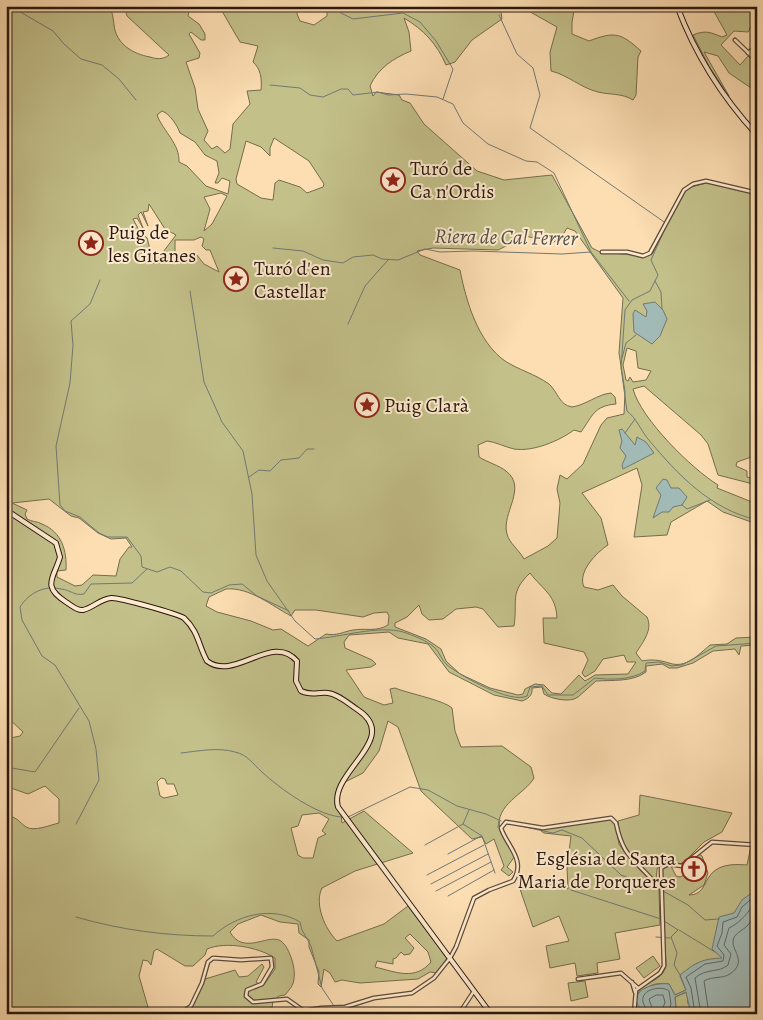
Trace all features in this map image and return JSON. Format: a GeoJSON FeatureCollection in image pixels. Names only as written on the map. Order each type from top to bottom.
{"type":"FeatureCollection","features":[{"type":"Feature","properties":{"kind":"main road"},"geometry":{"type":"LineString","coordinates":[[677,6],[689,36],[709,73],[728,101],[757,135]]}},
{"type":"Feature","properties":{"kind":"main road"},"geometry":{"type":"LineString","coordinates":[[6,510],[56,543],[60,557],[52,576],[51,586],[54,592],[75,608],[84,610],[106,599],[119,598],[136,605],[180,616],[198,636],[207,661],[221,668],[275,652],[285,652],[297,661],[296,682],[301,691],[311,694],[332,694],[365,714],[370,720],[370,744],[344,776],[337,799],[338,806],[491,1014]]}},
{"type":"Feature","properties":{"kind":"street"},"geometry":{"type":"LineString","coordinates":[[735,40],[757,61]]}},
{"type":"Feature","properties":{"kind":"street"},"geometry":{"type":"LineString","coordinates":[[748,53],[757,46]]}},
{"type":"Feature","properties":{"kind":"street"},"geometry":{"type":"LineString","coordinates":[[602,252],[627,252],[643,256],[650,253],[684,190],[693,184],[711,181],[757,193]]}},
{"type":"Feature","properties":{"kind":"street"},"geometry":{"type":"LineString","coordinates":[[757,392],[754,403],[757,414]]}},
{"type":"Feature","properties":{"kind":"street"},"geometry":{"type":"LineString","coordinates":[[180,1014],[191,1006],[202,983],[208,962],[213,958],[241,960],[272,958],[272,967],[262,984],[247,990],[246,996],[253,1002],[287,999],[307,1012],[325,1008],[345,1007],[374,998],[410,995],[430,982],[450,958],[474,898],[516,878],[516,856],[501,828],[506,822],[543,828],[611,818],[616,823],[620,843],[625,852],[656,884],[660,884]]}},
{"type":"Feature","properties":{"kind":"street"},"geometry":{"type":"LineString","coordinates":[[635,992],[662,970],[664,962],[660,884],[660,872],[663,866],[668,864],[682,866],[712,842],[757,845]]}},
{"type":"Feature","properties":{"kind":"street"},"geometry":{"type":"LineString","coordinates":[[578,979],[621,973],[638,988]]}},
{"type":"Feature","properties":{"kind":"street"},"geometry":{"type":"LineString","coordinates":[[632,982],[635,992],[634,1014]]}},
{"type":"Feature","properties":{"kind":"street"},"geometry":{"type":"LineString","coordinates":[[460,1014],[474,991]]}},
{"type":"Feature","properties":{"kind":"shaded area"},"geometry":{"type":"Polygon","coordinates":[[[6,6],[109,6],[115,32],[122,43],[132,51],[160,59],[169,55],[127,16],[124,6],[190,6],[188,16],[199,24],[205,34],[205,40],[201,40],[191,32],[189,34],[200,53],[199,58],[186,62],[195,88],[198,109],[208,131],[204,140],[212,149],[217,146],[225,153],[230,149],[233,124],[250,104],[247,91],[261,90],[261,82],[259,71],[253,62],[258,46],[240,42],[219,6],[298,7],[297,14],[300,21],[314,25],[327,16],[327,6],[575,6],[572,34],[589,41],[612,35],[623,37],[641,51],[638,57],[636,95],[633,100],[625,96],[602,93],[586,88],[563,75],[551,71],[550,52],[557,27],[525,9],[501,11],[502,19],[472,40],[455,62],[446,65],[429,38],[418,27],[404,18],[409,32],[411,51],[387,64],[377,74],[370,86],[373,96],[376,92],[399,95],[402,100],[410,103],[424,124],[477,171],[504,180],[552,175],[592,248],[600,252],[645,256],[653,253],[659,236],[684,191],[691,187],[710,182],[757,193],[757,455],[737,462],[736,466],[747,471],[747,477],[757,480],[757,485],[718,475],[708,444],[701,435],[644,386],[633,389],[646,414],[682,456],[718,485],[717,488],[757,504],[757,524],[723,512],[707,501],[671,522],[667,535],[634,537],[642,485],[637,468],[582,493],[601,518],[608,545],[589,563],[583,575],[584,587],[598,590],[613,585],[622,596],[647,617],[649,622],[648,631],[636,653],[642,661],[656,660],[675,664],[686,663],[710,645],[727,644],[736,638],[757,637],[757,645],[741,646],[739,655],[735,649],[713,651],[693,663],[677,668],[669,668],[662,664],[646,666],[646,672],[635,677],[622,680],[596,681],[578,697],[571,700],[561,700],[547,696],[544,694],[542,687],[532,688],[530,696],[522,701],[494,695],[449,672],[428,644],[398,638],[389,632],[349,635],[344,642],[345,648],[372,660],[376,664],[371,667],[346,670],[364,697],[384,705],[393,703],[390,689],[395,688],[448,705],[452,708],[455,731],[461,747],[502,746],[531,767],[534,778],[530,784],[511,800],[499,821],[501,832],[515,856],[507,867],[513,872],[509,876],[501,870],[504,866],[494,839],[486,844],[482,837],[472,839],[421,791],[398,727],[388,721],[379,751],[363,773],[339,785],[335,805],[341,814],[342,823],[364,811],[413,853],[355,871],[322,888],[319,901],[320,909],[328,930],[337,941],[384,924],[408,906],[447,958],[437,973],[430,972],[418,979],[360,983],[342,980],[335,982],[330,973],[324,969],[321,987],[318,984],[319,972],[309,947],[309,940],[299,933],[298,924],[280,922],[261,915],[238,924],[230,932],[235,939],[241,942],[255,943],[274,939],[279,940],[283,942],[289,951],[293,963],[294,981],[285,995],[279,996],[273,1001],[272,1008],[276,1014],[179,1014],[190,1005],[205,979],[235,970],[239,977],[248,976],[262,964],[264,967],[256,982],[263,986],[275,969],[275,958],[268,954],[242,946],[223,945],[207,949],[205,955],[193,966],[185,966],[157,949],[154,951],[151,965],[148,961],[143,960],[139,976],[150,1014],[6,1014],[6,813],[29,828],[59,823],[59,799],[45,786],[28,794],[8,787],[6,796],[6,739],[20,736],[23,732],[6,716],[6,6]],[[162,111],[157,115],[177,149],[179,162],[187,166],[206,186],[228,194],[230,181],[222,178],[218,183],[215,183],[219,173],[217,161],[205,155],[195,142],[180,133],[173,120],[162,111]],[[274,138],[270,148],[270,156],[261,147],[246,141],[236,179],[237,184],[261,198],[273,200],[275,183],[279,180],[300,187],[307,193],[323,187],[324,184],[309,161],[274,138]],[[221,193],[204,197],[210,209],[204,231],[212,224],[227,196],[221,193]],[[149,204],[148,211],[143,212],[148,226],[141,212],[138,215],[143,228],[137,218],[133,219],[140,232],[147,238],[154,264],[176,235],[165,229],[149,204]],[[567,228],[561,238],[552,243],[526,236],[498,250],[433,248],[417,251],[420,255],[460,270],[466,295],[480,332],[487,343],[505,361],[549,384],[561,401],[568,406],[577,406],[601,395],[611,393],[615,397],[616,404],[598,409],[581,432],[574,430],[546,445],[529,449],[514,449],[487,441],[478,445],[479,457],[506,471],[515,485],[506,526],[510,541],[524,559],[548,546],[557,538],[560,503],[557,489],[560,475],[567,479],[583,464],[601,425],[607,418],[624,414],[625,392],[619,353],[623,298],[575,231],[567,228]],[[201,237],[194,240],[175,240],[175,254],[196,254],[204,264],[219,272],[210,250],[206,250],[202,246],[204,239],[201,237]],[[627,348],[623,365],[626,380],[628,381],[630,377],[633,382],[646,380],[651,371],[638,368],[636,351],[627,348]],[[49,499],[12,503],[27,510],[25,514],[27,519],[49,527],[59,537],[64,549],[66,570],[57,571],[57,577],[75,586],[82,585],[93,575],[116,576],[120,559],[129,547],[132,547],[126,538],[111,539],[98,533],[49,499]],[[530,573],[523,580],[517,592],[514,626],[498,627],[483,609],[476,607],[456,609],[443,619],[429,620],[422,614],[419,605],[407,617],[395,623],[395,627],[426,639],[441,649],[446,661],[460,674],[490,688],[518,695],[523,694],[525,689],[535,684],[544,685],[552,693],[561,694],[579,675],[585,681],[595,675],[628,674],[636,662],[627,662],[624,655],[603,659],[595,671],[585,677],[582,673],[588,660],[584,652],[544,643],[543,618],[557,618],[554,604],[548,593],[530,573]],[[226,589],[209,597],[206,606],[217,612],[251,621],[273,630],[281,629],[308,646],[326,634],[384,627],[388,625],[389,616],[387,612],[374,613],[363,617],[316,610],[295,610],[291,616],[252,594],[235,589],[226,589]],[[161,778],[157,782],[160,796],[164,798],[178,795],[174,784],[167,784],[165,779],[161,778]],[[319,813],[302,815],[298,826],[291,828],[298,855],[303,858],[313,858],[318,838],[326,834],[322,831],[329,819],[319,813]],[[410,934],[405,938],[414,948],[410,954],[404,955],[401,952],[393,959],[393,964],[377,961],[375,967],[405,974],[418,972],[431,962],[428,952],[410,934]]]}},
{"type":"Feature","properties":{"kind":"shaded area"},"geometry":{"type":"Polygon","coordinates":[[[711,6],[757,6],[757,17],[748,32],[734,31],[721,45],[740,65],[748,56],[757,63],[757,92],[729,73],[718,56],[704,52],[729,96],[710,68],[693,35],[704,32],[722,37],[727,35],[711,6]]]}},
{"type":"Feature","properties":{"kind":"shaded area"},"geometry":{"type":"Polygon","coordinates":[[[640,795],[732,813],[722,832],[704,842],[682,864],[663,860],[657,869],[656,881],[631,855],[619,831],[618,821],[639,815],[640,795]]]}},
{"type":"Feature","properties":{"kind":"shaded area"},"geometry":{"type":"Polygon","coordinates":[[[610,819],[615,823],[619,844],[625,853],[659,890],[660,925],[615,933],[620,959],[597,963],[598,973],[577,976],[575,963],[550,968],[546,946],[569,941],[559,916],[533,927],[520,889],[549,880],[568,889],[567,867],[571,836],[541,831],[542,829],[610,819]]]}},
{"type":"Feature","properties":{"kind":"shaded area"},"geometry":{"type":"Polygon","coordinates":[[[751,846],[757,846],[757,893],[724,959],[680,976],[686,990],[675,995],[669,984],[654,984],[650,986],[638,999],[644,1014],[635,1014],[635,1002],[638,993],[642,988],[659,977],[666,965],[661,872],[663,868],[671,866],[676,876],[680,877],[688,873],[685,866],[699,854],[702,856],[708,873],[704,885],[713,872],[720,868],[731,865],[747,865],[751,846]],[[704,885],[689,895],[697,894],[704,885]]]}},
{"type":"Feature","properties":{"kind":"shaded area"},"geometry":{"type":"Polygon","coordinates":[[[653,956],[660,966],[644,978],[636,968],[653,956]]]}},
{"type":"Feature","properties":{"kind":"shaded area"},"geometry":{"type":"Polygon","coordinates":[[[585,981],[588,997],[571,1001],[568,983],[585,981]]]}},
{"type":"Feature","properties":{"kind":"shaded area"},"geometry":{"type":"Polygon","coordinates":[[[687,992],[688,1004],[697,1014],[672,1014],[676,1008],[675,997],[687,992]]]}},
{"type":"Feature","properties":{"kind":"water"},"geometry":{"type":"Polygon","coordinates":[[[655,302],[663,310],[667,319],[660,336],[652,344],[634,332],[633,314],[635,310],[646,317],[647,311],[643,304],[655,302]]]}},
{"type":"Feature","properties":{"kind":"water"},"geometry":{"type":"Polygon","coordinates":[[[622,429],[635,445],[637,437],[646,442],[654,453],[623,469],[622,465],[626,456],[620,448],[622,441],[619,430],[622,429]]]}},
{"type":"Feature","properties":{"kind":"water"},"geometry":{"type":"Polygon","coordinates":[[[663,479],[667,480],[671,488],[679,488],[687,497],[682,505],[673,507],[669,512],[662,512],[653,518],[661,495],[656,488],[663,479]]]}},
{"type":"Feature","properties":{"kind":"water"},"geometry":{"type":"Polygon","coordinates":[[[757,889],[757,1014],[691,1014],[686,992],[675,997],[676,1008],[672,1014],[644,1014],[636,1001],[640,991],[658,984],[669,984],[675,995],[686,990],[680,975],[704,960],[722,958],[712,949],[719,917],[734,913],[742,900],[757,889]]]}},
{"type":"Feature","properties":{"kind":"waterway"},"geometry":{"type":"LineString","coordinates":[[10,6],[53,31],[81,59],[102,65],[119,79],[136,100]]}},
{"type":"Feature","properties":{"kind":"waterway"},"geometry":{"type":"LineString","coordinates":[[339,12],[353,19],[403,13],[420,22],[436,41],[453,69],[443,99]]}},
{"type":"Feature","properties":{"kind":"waterway"},"geometry":{"type":"LineString","coordinates":[[499,15],[517,54],[533,68],[540,95],[530,128],[667,224],[651,260],[658,275],[650,291],[632,300],[625,310],[621,368],[627,411],[659,452],[696,489],[724,508],[757,520]]}},
{"type":"Feature","properties":{"kind":"waterway"},"geometry":{"type":"LineString","coordinates":[[270,85],[300,88],[310,95],[323,97],[341,89],[348,89],[353,95],[378,92],[388,95],[406,94],[437,97],[453,104],[463,123],[488,144],[526,161],[537,162],[554,173],[591,252]]}},
{"type":"Feature","properties":{"kind":"waterway","name":"Riera de Cal Ferrer"},"geometry":{"type":"LineString","coordinates":[[273,248],[303,251],[323,260],[343,263],[353,257],[373,255],[382,259],[398,260],[425,249],[440,252],[473,251],[562,254],[591,252],[629,301]]}},
{"type":"Feature","properties":{"kind":"waterway"},"geometry":{"type":"LineString","coordinates":[[348,324],[365,286],[388,260]]}},
{"type":"Feature","properties":{"kind":"waterway"},"geometry":{"type":"LineString","coordinates":[[100,280],[90,304],[71,321],[73,345],[70,383],[56,446],[60,505],[65,511],[80,517],[99,533],[108,537],[127,537],[141,556],[142,567],[157,572],[170,567],[181,571],[203,592],[211,593],[229,585],[242,584],[257,596],[289,611]]}},
{"type":"Feature","properties":{"kind":"waterway"},"geometry":{"type":"LineString","coordinates":[[655,281],[661,292],[662,309]]}},
{"type":"Feature","properties":{"kind":"waterway"},"geometry":{"type":"LineString","coordinates":[[190,291],[204,382],[222,422],[243,451],[252,494],[256,555],[267,581],[295,621],[315,639],[383,630],[403,632],[431,644],[443,661],[463,676],[498,693],[519,697],[527,696],[530,687],[542,686],[548,695],[573,695],[595,678],[621,679],[640,674],[645,671],[646,663],[659,662],[672,666],[682,665],[716,646],[757,643]]}},
{"type":"Feature","properties":{"kind":"waterway"},"geometry":{"type":"LineString","coordinates":[[622,358],[626,343],[636,335]]}},
{"type":"Feature","properties":{"kind":"waterway"},"geometry":{"type":"LineString","coordinates":[[625,433],[635,419]]}},
{"type":"Feature","properties":{"kind":"waterway"},"geometry":{"type":"LineString","coordinates":[[249,477],[259,470],[270,471],[281,460],[299,458],[307,449],[314,449]]}},
{"type":"Feature","properties":{"kind":"waterway"},"geometry":{"type":"LineString","coordinates":[[682,505],[687,509],[710,500]]}},
{"type":"Feature","properties":{"kind":"waterway"},"geometry":{"type":"LineString","coordinates":[[76,824],[99,780],[96,749],[89,721],[55,665],[42,656],[22,620],[20,607],[32,594],[43,589],[55,588],[84,594],[91,584],[132,583],[147,569]]}},
{"type":"Feature","properties":{"kind":"waterway"},"geometry":{"type":"LineString","coordinates":[[6,767],[35,772],[79,708]]}},
{"type":"Feature","properties":{"kind":"waterway"},"geometry":{"type":"LineString","coordinates":[[181,753],[202,750],[239,753],[300,801],[323,813],[344,817]]}},
{"type":"Feature","properties":{"kind":"waterway"},"geometry":{"type":"LineString","coordinates":[[348,817],[410,787],[428,790],[457,806],[486,814],[501,821]]}},
{"type":"Feature","properties":{"kind":"waterway"},"geometry":{"type":"LineString","coordinates":[[469,810],[463,824],[482,836],[495,873]]}},
{"type":"Feature","properties":{"kind":"waterway"},"geometry":{"type":"LineString","coordinates":[[498,827],[499,821]]}},
{"type":"Feature","properties":{"kind":"waterway"},"geometry":{"type":"LineString","coordinates":[[425,845],[463,824]]}},
{"type":"Feature","properties":{"kind":"waterway"},"geometry":{"type":"LineString","coordinates":[[516,825],[553,833],[562,830],[582,838],[621,875],[659,889]]}},
{"type":"Feature","properties":{"kind":"waterway"},"geometry":{"type":"LineString","coordinates":[[448,854],[481,836]]}},
{"type":"Feature","properties":{"kind":"waterway"},"geometry":{"type":"LineString","coordinates":[[427,875],[484,845]]}},
{"type":"Feature","properties":{"kind":"waterway"},"geometry":{"type":"LineString","coordinates":[[431,884],[488,854]]}},
{"type":"Feature","properties":{"kind":"waterway"},"geometry":{"type":"LineString","coordinates":[[436,891],[491,862]]}},
{"type":"Feature","properties":{"kind":"waterway"},"geometry":{"type":"LineString","coordinates":[[448,896],[494,870]]}},
{"type":"Feature","properties":{"kind":"waterway"},"geometry":{"type":"LineString","coordinates":[[571,890],[661,919]]}},
{"type":"Feature","properties":{"kind":"waterway"},"geometry":{"type":"LineString","coordinates":[[663,891],[688,905],[705,920],[719,919]]}},
{"type":"Feature","properties":{"kind":"waterway"},"geometry":{"type":"LineString","coordinates":[[76,917],[144,931],[178,935],[213,936],[243,918],[266,913],[289,917],[300,922],[302,930],[311,946],[322,988],[334,1006]]}},
{"type":"Feature","properties":{"kind":"waterway"},"geometry":{"type":"LineString","coordinates":[[664,921],[678,930],[671,937],[677,953],[674,965],[680,975]]}},
{"type":"Feature","properties":{"kind":"waterway"},"geometry":{"type":"LineString","coordinates":[[679,930],[715,952]]}},
{"type":"Feature","properties":{"kind":"waterway"},"geometry":{"type":"LineString","coordinates":[[656,937],[670,938]]}},
{"type":"Feature","properties":{"kind":"waterway"},"geometry":{"type":"LineString","coordinates":[[308,1014],[324,1008]]}},
{"type":"Feature","properties":{"kind":"waterway"},"geometry":{"type":"LineString","coordinates":[[336,1009],[338,1014]]}},
{"type":"Feature","properties":{"kind":"waterway"},"geometry":{"type":"LineString","coordinates":[[268,1012],[273,1014]]}},
{"type":"Feature","properties":{"kind":"place","name":"Turó de Ca n'Ordis"},"geometry":{"type":"Point","coordinates":[393,180]}},
{"type":"Feature","properties":{"kind":"place","name":"Puig de les Gitanes"},"geometry":{"type":"Point","coordinates":[91,243]}},
{"type":"Feature","properties":{"kind":"place","name":"Turó d'en Castellar"},"geometry":{"type":"Point","coordinates":[236,279]}},
{"type":"Feature","properties":{"kind":"place","name":"Puig Clarà"},"geometry":{"type":"Point","coordinates":[367,405]}},
{"type":"Feature","properties":{"kind":"place","name":"Església de Santa Maria de Porqueres"},"geometry":{"type":"Point","coordinates":[694,869]}}]}
